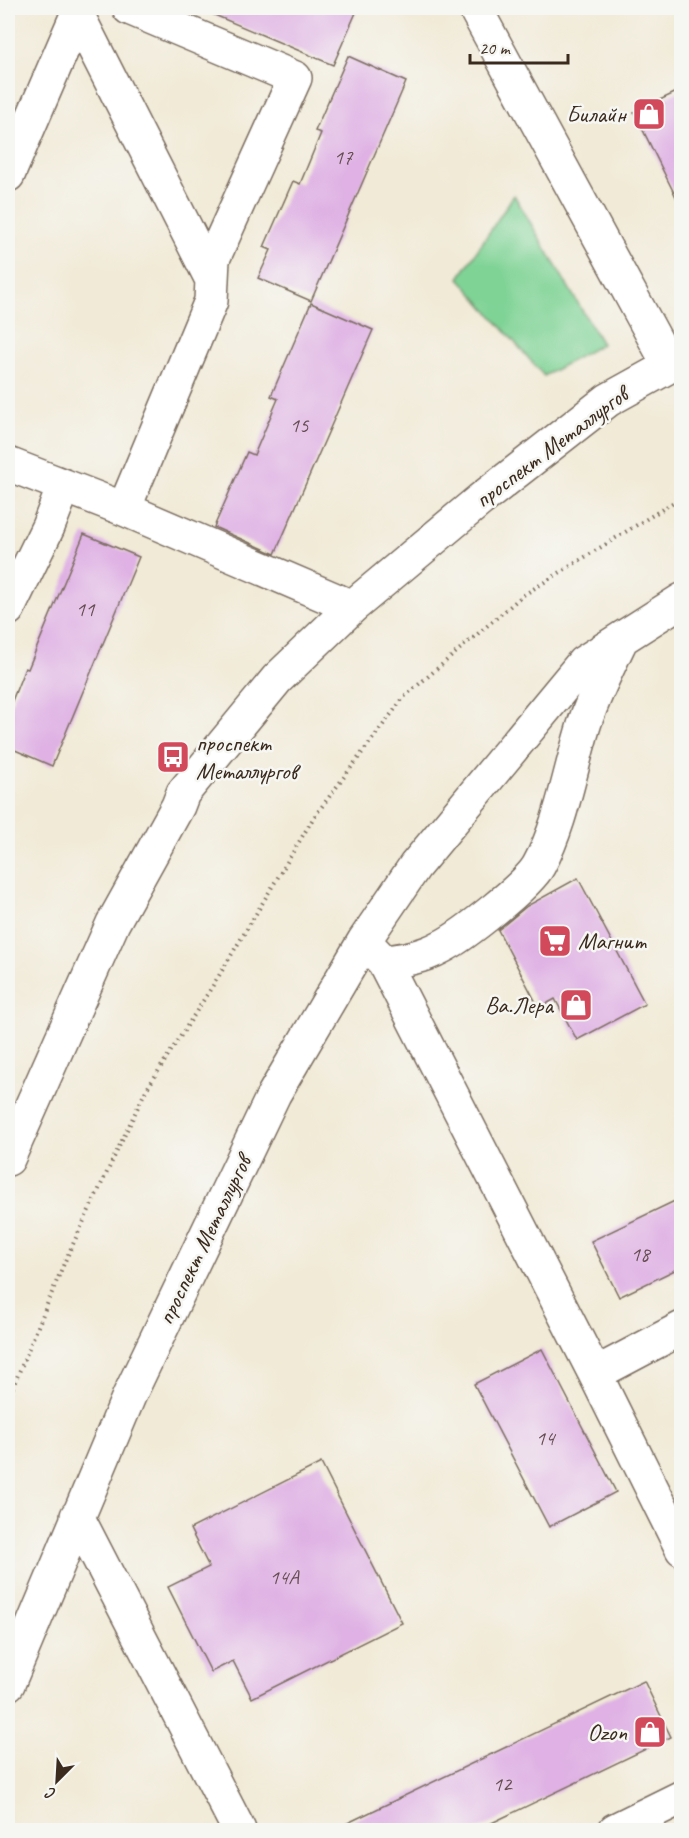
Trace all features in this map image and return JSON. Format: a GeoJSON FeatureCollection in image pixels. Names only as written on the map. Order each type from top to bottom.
{"type":"FeatureCollection","features":[{"type":"Feature","properties":{"kind":"street"},"geometry":{"type":"LineString","coordinates":[[124,509],[211,301],[213,259],[295,78],[129,8]]}},
{"type":"Feature","properties":{"kind":"street"},"geometry":{"type":"LineString","coordinates":[[475,8],[675,362]]}},
{"type":"Feature","properties":{"kind":"street"},"geometry":{"type":"LineString","coordinates":[[78,11],[212,280]]}},
{"type":"Feature","properties":{"kind":"street"},"geometry":{"type":"LineString","coordinates":[[8,175],[78,11]]}},
{"type":"Feature","properties":{"kind":"street","name":"проспект Металлургов"},"geometry":{"type":"LineString","coordinates":[[8,1159],[112,923],[178,806],[183,793],[277,679],[352,607],[480,500],[608,400],[675,362]]}},
{"type":"Feature","properties":{"kind":"street"},"geometry":{"type":"LineString","coordinates":[[8,464],[124,509],[352,607]]}},
{"type":"Feature","properties":{"kind":"street"},"geometry":{"type":"LineString","coordinates":[[8,609],[48,527],[64,486]]}},
{"type":"Feature","properties":{"kind":"street","name":"проспект Металлургов"},"geometry":{"type":"LineString","coordinates":[[11,1667],[129,1396],[274,1094],[374,951],[415,866],[583,663],[681,600]]}},
{"type":"Feature","properties":{"kind":"street"},"geometry":{"type":"LineString","coordinates":[[374,951],[412,959],[442,947],[510,896],[538,867],[562,805],[597,689],[622,638]]}},
{"type":"Feature","properties":{"kind":"street"},"geometry":{"type":"LineString","coordinates":[[374,951],[595,1374],[681,1549]]}},
{"type":"Feature","properties":{"kind":"street"},"geometry":{"type":"LineString","coordinates":[[595,1374],[681,1328]]}},
{"type":"Feature","properties":{"kind":"street"},"geometry":{"type":"LineString","coordinates":[[77,1516],[239,1830]]}},
{"type":"Feature","properties":{"kind":"street"},"geometry":{"type":"LineString","coordinates":[[615,1830],[681,1797]]}},
{"type":"Feature","properties":{"kind":"path"},"geometry":{"type":"LineString","coordinates":[[8,1400],[66,1261],[145,1092],[217,979],[314,817],[404,697],[522,596],[681,497]]}},
{"type":"Feature","properties":{"kind":"green space"},"geometry":{"type":"Polygon","coordinates":[[[514,195],[602,344],[544,376],[459,278],[514,195]]]}},
{"type":"Feature","properties":{"kind":"building"},"geometry":{"type":"Polygon","coordinates":[[[198,8],[358,8],[333,65],[198,8]]]}},
{"type":"Feature","properties":{"kind":"building"},"geometry":{"type":"Polygon","coordinates":[[[348,56],[406,82],[311,301],[258,278],[271,250],[264,247],[293,181],[300,184],[321,133],[315,131],[348,56]]]}},
{"type":"Feature","properties":{"kind":"building"},"geometry":{"type":"Polygon","coordinates":[[[681,90],[681,207],[634,112],[681,90]]]}},
{"type":"Feature","properties":{"kind":"building"},"geometry":{"type":"Polygon","coordinates":[[[311,303],[373,330],[275,554],[214,527],[247,452],[254,455],[278,399],[271,396],[311,303]]]}},
{"type":"Feature","properties":{"kind":"building"},"geometry":{"type":"Polygon","coordinates":[[[84,534],[139,557],[52,766],[8,747],[8,711],[25,668],[28,669],[84,534]]]}},
{"type":"Feature","properties":{"kind":"building"},"geometry":{"type":"Polygon","coordinates":[[[578,878],[645,1004],[577,1040],[555,999],[539,1008],[498,930],[527,906],[578,878]]]}},
{"type":"Feature","properties":{"kind":"building"},"geometry":{"type":"Polygon","coordinates":[[[681,1198],[681,1267],[619,1297],[591,1241],[681,1198]]]}},
{"type":"Feature","properties":{"kind":"building"},"geometry":{"type":"Polygon","coordinates":[[[542,1349],[616,1492],[549,1527],[474,1384],[542,1349]]]}},
{"type":"Feature","properties":{"kind":"building"},"geometry":{"type":"Polygon","coordinates":[[[321,1463],[402,1623],[252,1698],[233,1661],[211,1672],[168,1587],[209,1567],[190,1529],[321,1463]]]}},
{"type":"Feature","properties":{"kind":"building"},"geometry":{"type":"Polygon","coordinates":[[[644,1681],[671,1737],[477,1830],[333,1830],[644,1681]]]}},
{"type":"Feature","properties":{"kind":"place","name":"Билайн"},"geometry":{"type":"Point","coordinates":[649,114]}},
{"type":"Feature","properties":{"kind":"place","name":"проспект Металлургов"},"geometry":{"type":"Point","coordinates":[173,757]}},
{"type":"Feature","properties":{"kind":"place","name":"Магнит"},"geometry":{"type":"Point","coordinates":[555,941]}},
{"type":"Feature","properties":{"kind":"place","name":"Ва.Лера"},"geometry":{"type":"Point","coordinates":[576,1005]}},
{"type":"Feature","properties":{"kind":"place","name":"Ozon"},"geometry":{"type":"Point","coordinates":[650,1732]}}]}
